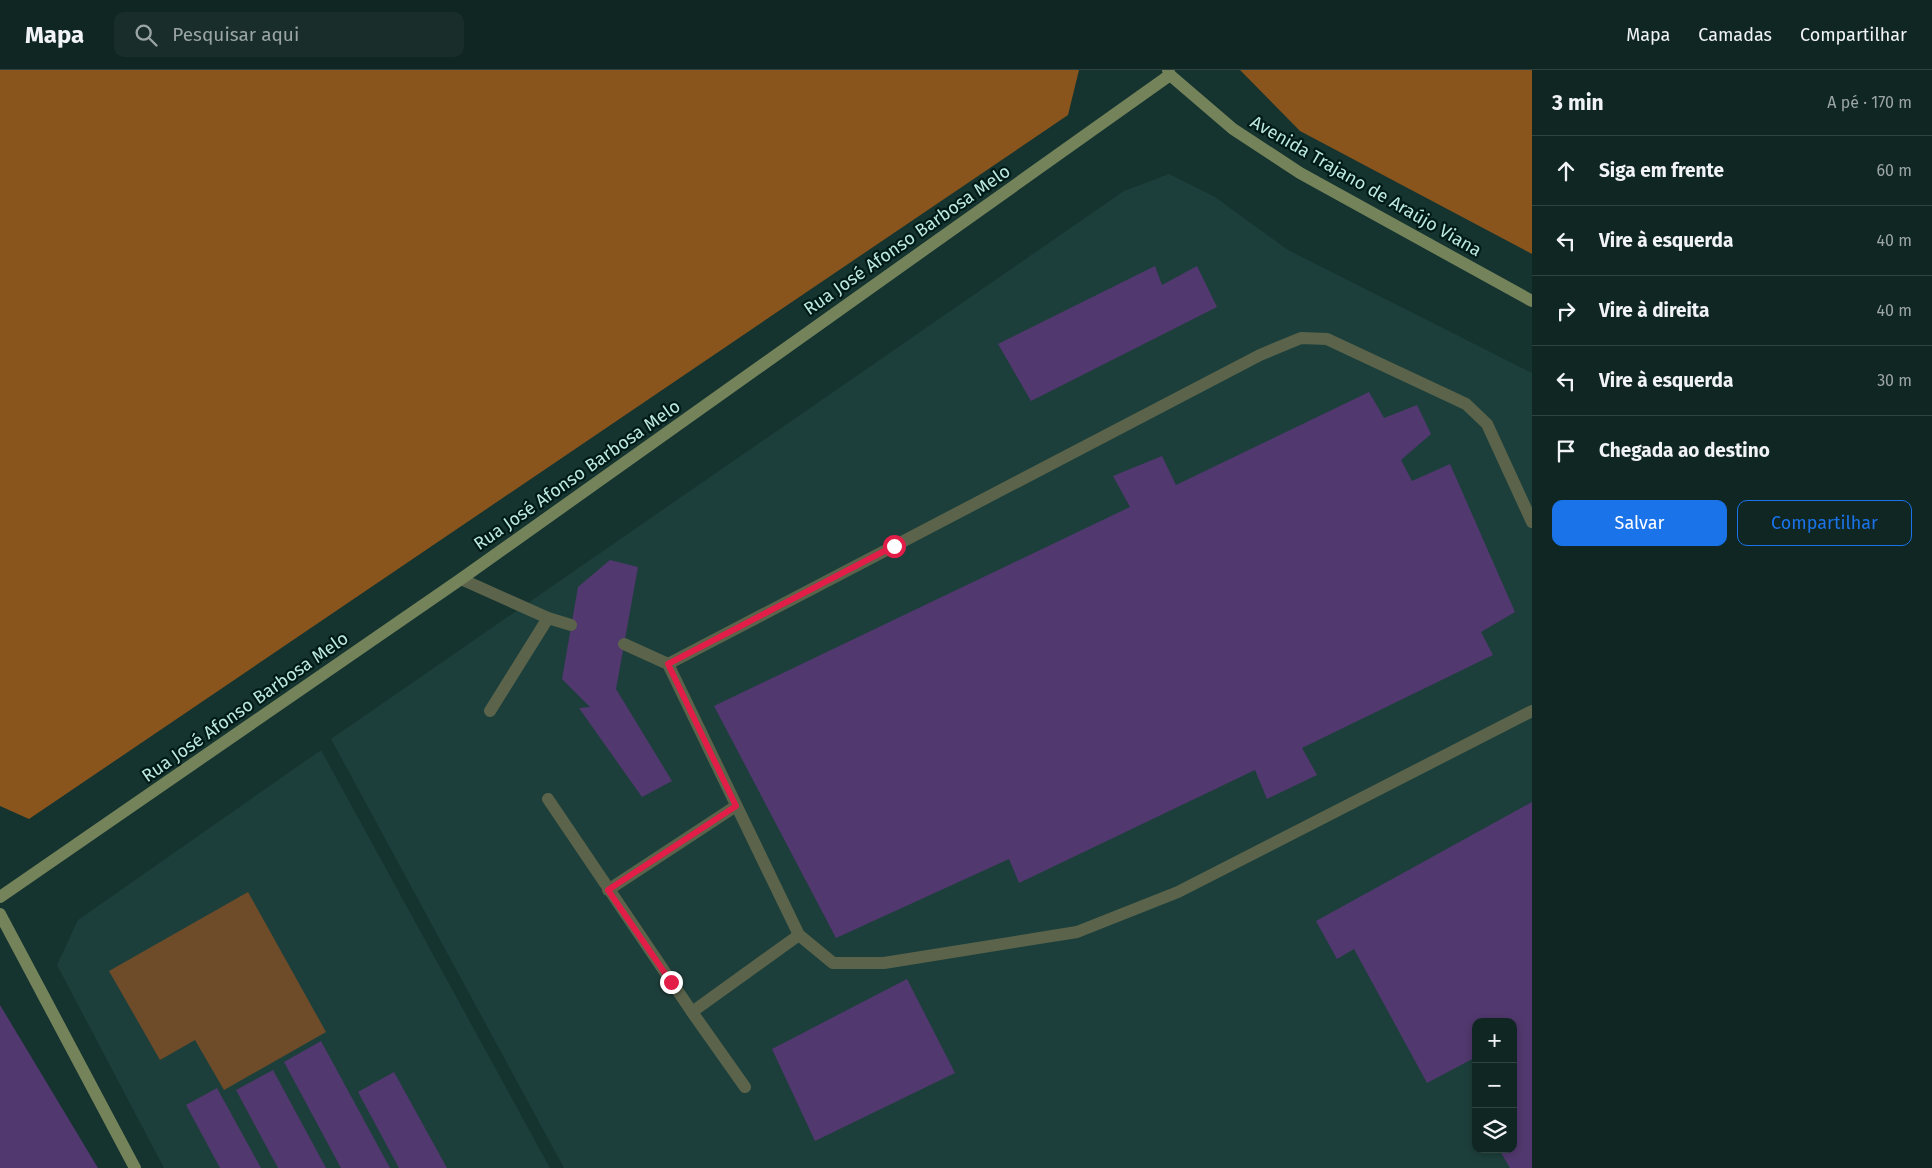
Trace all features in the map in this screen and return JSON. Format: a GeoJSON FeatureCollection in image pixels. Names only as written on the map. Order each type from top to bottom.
{"type":"FeatureCollection","features":[{"type":"Feature","properties":{"kind":"street","name":"Avenida Trajano de Araújo Viana"},"geometry":{"type":"LineString","coordinates":[[1169,72],[1232,129],[1300,173],[1532,301]]}},
{"type":"Feature","properties":{"kind":"street","name":"Rua José Afonso Barbosa Melo"},"geometry":{"type":"LineString","coordinates":[[0,898],[462,579],[1169,72]]}},
{"type":"Feature","properties":{"kind":"street"},"geometry":{"type":"LineString","coordinates":[[0,914],[135,1168]]}},
{"type":"Feature","properties":{"kind":"lane"},"geometry":{"type":"LineString","coordinates":[[668,664],[1251,359],[1301,338],[1327,339],[1466,404],[1487,424],[1532,522]]}},
{"type":"Feature","properties":{"kind":"lane"},"geometry":{"type":"LineString","coordinates":[[462,579],[548,618],[571,625]]}},
{"type":"Feature","properties":{"kind":"lane"},"geometry":{"type":"LineString","coordinates":[[490,711],[548,618]]}},
{"type":"Feature","properties":{"kind":"lane"},"geometry":{"type":"LineString","coordinates":[[624,644],[668,664],[799,935],[833,963],[884,963],[1077,932],[1178,892],[1532,710]]}},
{"type":"Feature","properties":{"kind":"lane"},"geometry":{"type":"LineString","coordinates":[[548,799],[608,890],[745,1087]]}},
{"type":"Feature","properties":{"kind":"lane"},"geometry":{"type":"LineString","coordinates":[[608,890],[736,806]]}},
{"type":"Feature","properties":{"kind":"lane"},"geometry":{"type":"LineString","coordinates":[[692,1012],[799,935]]}},
{"type":"Feature","properties":{"kind":"shaded area"},"geometry":{"type":"Polygon","coordinates":[[[0,70],[1079,70],[1068,115],[29,819],[0,806],[0,70]]]}},
{"type":"Feature","properties":{"kind":"shaded area"},"geometry":{"type":"Polygon","coordinates":[[[1240,70],[1532,70],[1532,254],[1300,131],[1240,70]]]}},
{"type":"Feature","properties":{"kind":"shaded area"},"geometry":{"type":"Polygon","coordinates":[[[1169,174],[1215,197],[1288,250],[1532,373],[1532,1168],[564,1168],[331,739],[1124,191],[1169,174]]]}},
{"type":"Feature","properties":{"kind":"shaded area"},"geometry":{"type":"Polygon","coordinates":[[[321,750],[550,1168],[164,1168],[57,965],[78,920],[321,750]]]}},
{"type":"Feature","properties":{"kind":"shaded area"},"geometry":{"type":"Polygon","coordinates":[[[248,892],[326,1032],[224,1090],[195,1040],[160,1060],[109,971],[248,892]]]}},
{"type":"Feature","properties":{"kind":"building"},"geometry":{"type":"Polygon","coordinates":[[[1155,266],[1162,285],[1197,266],[1217,307],[1031,401],[998,344],[1155,266]]]}},
{"type":"Feature","properties":{"kind":"building"},"geometry":{"type":"Polygon","coordinates":[[[1369,392],[1384,418],[1417,405],[1431,434],[1401,460],[1412,481],[1450,464],[1515,612],[1481,632],[1493,655],[1302,748],[1317,775],[1267,799],[1255,770],[1019,883],[1009,859],[836,938],[714,706],[1130,507],[1113,476],[1162,456],[1176,485],[1369,392]]]}},
{"type":"Feature","properties":{"kind":"building"},"geometry":{"type":"Polygon","coordinates":[[[610,560],[638,567],[616,689],[672,781],[642,797],[579,708],[590,707],[562,679],[578,587],[610,560]]]}},
{"type":"Feature","properties":{"kind":"building"},"geometry":{"type":"Polygon","coordinates":[[[1532,802],[1532,1168],[1510,1168],[1501,1153],[1517,1153],[1517,1018],[1472,1018],[1472,1059],[1427,1083],[1354,949],[1337,959],[1316,921],[1532,802]]]}},
{"type":"Feature","properties":{"kind":"building"},"geometry":{"type":"Polygon","coordinates":[[[907,979],[955,1073],[815,1141],[772,1049],[907,979]]]}},
{"type":"Feature","properties":{"kind":"building"},"geometry":{"type":"Polygon","coordinates":[[[0,1005],[98,1168],[0,1168],[0,1005]]]}},
{"type":"Feature","properties":{"kind":"building"},"geometry":{"type":"Polygon","coordinates":[[[321,1041],[390,1168],[341,1168],[284,1062],[321,1041]]]}},
{"type":"Feature","properties":{"kind":"building"},"geometry":{"type":"Polygon","coordinates":[[[273,1070],[326,1168],[278,1168],[236,1090],[273,1070]]]}},
{"type":"Feature","properties":{"kind":"building"},"geometry":{"type":"Polygon","coordinates":[[[394,1072],[447,1168],[399,1168],[358,1092],[394,1072]]]}},
{"type":"Feature","properties":{"kind":"building"},"geometry":{"type":"Polygon","coordinates":[[[217,1088],[261,1168],[220,1168],[186,1105],[217,1088]]]}},
{"type":"Feature","properties":{"kind":"route"},"geometry":{"type":"LineString","coordinates":[[671,982],[608,890],[736,806],[668,664],[894,546]]}}]}
